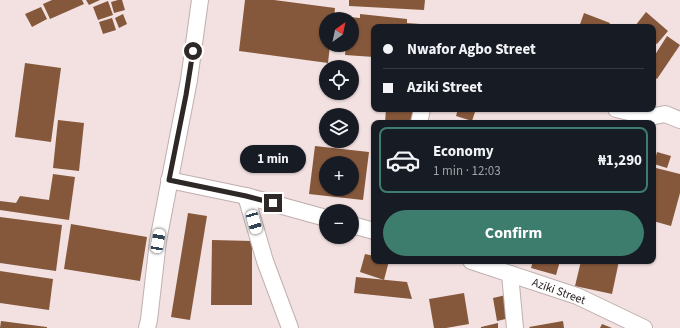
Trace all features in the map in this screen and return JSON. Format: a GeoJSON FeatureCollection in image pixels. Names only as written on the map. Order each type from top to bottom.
{"type":"FeatureCollection","features":[{"type":"Feature","properties":{"kind":"street"},"geometry":{"type":"LineString","coordinates":[[147,328],[158,241],[189,80],[200,0]]}},
{"type":"Feature","properties":{"kind":"street"},"geometry":{"type":"LineString","coordinates":[[629,112],[650,117],[665,114],[680,120]]}},
{"type":"Feature","properties":{"kind":"street"},"geometry":{"type":"LineString","coordinates":[[169,180],[246,196],[319,216]]}},
{"type":"Feature","properties":{"kind":"street"},"geometry":{"type":"LineString","coordinates":[[246,196],[265,261],[290,328]]}},
{"type":"Feature","properties":{"kind":"street"},"geometry":{"type":"LineString","coordinates":[[359,227],[371,230]]}},
{"type":"Feature","properties":{"kind":"street","name":"Aziki Street"},"geometry":{"type":"LineString","coordinates":[[480,264],[577,296],[644,328]]}},
{"type":"Feature","properties":{"kind":"street"},"geometry":{"type":"LineString","coordinates":[[510,274],[515,328]]}},
{"type":"Feature","properties":{"kind":"building"},"geometry":{"type":"Polygon","coordinates":[[[52,0],[82,0],[84,4],[50,19],[43,4],[52,0]]]}},
{"type":"Feature","properties":{"kind":"building"},"geometry":{"type":"Polygon","coordinates":[[[86,0],[100,0],[89,5],[86,0]]]}},
{"type":"Feature","properties":{"kind":"building"},"geometry":{"type":"Polygon","coordinates":[[[122,0],[125,10],[114,13],[111,2],[122,0]]]}},
{"type":"Feature","properties":{"kind":"building"},"geometry":{"type":"Polygon","coordinates":[[[245,0],[274,0],[335,8],[335,12],[319,12],[319,52],[329,52],[328,60],[319,60],[319,62],[239,51],[245,0]]]}},
{"type":"Feature","properties":{"kind":"building"},"geometry":{"type":"Polygon","coordinates":[[[349,0],[425,0],[424,10],[349,6],[349,0]]]}},
{"type":"Feature","properties":{"kind":"building"},"geometry":{"type":"Polygon","coordinates":[[[108,1],[113,15],[98,20],[93,7],[108,1]]]}},
{"type":"Feature","properties":{"kind":"building"},"geometry":{"type":"Polygon","coordinates":[[[41,7],[47,19],[32,27],[25,14],[41,7]]]}},
{"type":"Feature","properties":{"kind":"building"},"geometry":{"type":"Polygon","coordinates":[[[646,12],[668,31],[657,44],[656,24],[637,24],[646,12]]]}},
{"type":"Feature","properties":{"kind":"building"},"geometry":{"type":"Polygon","coordinates":[[[584,13],[610,23],[610,24],[580,24],[584,13]]]}},
{"type":"Feature","properties":{"kind":"building"},"geometry":{"type":"Polygon","coordinates":[[[123,14],[127,24],[119,28],[115,18],[123,14]]]}},
{"type":"Feature","properties":{"kind":"building"},"geometry":{"type":"Polygon","coordinates":[[[360,14],[407,19],[407,23],[420,24],[371,24],[371,57],[345,55],[345,52],[359,52],[360,14]]]}},
{"type":"Feature","properties":{"kind":"building"},"geometry":{"type":"Polygon","coordinates":[[[112,18],[116,30],[103,34],[99,22],[112,18]]]}},
{"type":"Feature","properties":{"kind":"building"},"geometry":{"type":"Polygon","coordinates":[[[667,36],[680,45],[657,79],[656,78],[656,53],[667,36]]]}},
{"type":"Feature","properties":{"kind":"building"},"geometry":{"type":"Polygon","coordinates":[[[25,63],[61,68],[51,142],[15,137],[25,63]]]}},
{"type":"Feature","properties":{"kind":"building"},"geometry":{"type":"Polygon","coordinates":[[[386,112],[414,112],[413,120],[385,120],[386,112]]]}},
{"type":"Feature","properties":{"kind":"building"},"geometry":{"type":"Polygon","coordinates":[[[457,112],[475,112],[472,120],[456,116],[457,112]]]}},
{"type":"Feature","properties":{"kind":"building"},"geometry":{"type":"Polygon","coordinates":[[[58,120],[84,123],[79,171],[53,168],[58,120]]]}},
{"type":"Feature","properties":{"kind":"building"},"geometry":{"type":"Polygon","coordinates":[[[315,146],[319,146],[319,148],[369,152],[363,200],[327,196],[359,196],[359,156],[319,156],[319,195],[309,194],[315,146]]]}},
{"type":"Feature","properties":{"kind":"building"},"geometry":{"type":"Polygon","coordinates":[[[657,152],[671,156],[667,168],[656,165],[657,152]]]}},
{"type":"Feature","properties":{"kind":"building"},"geometry":{"type":"Polygon","coordinates":[[[656,168],[680,174],[680,193],[671,226],[656,222],[656,168]]]}},
{"type":"Feature","properties":{"kind":"building"},"geometry":{"type":"Polygon","coordinates":[[[53,174],[75,177],[69,220],[0,210],[0,201],[16,203],[20,196],[49,200],[53,174]]]}},
{"type":"Feature","properties":{"kind":"building"},"geometry":{"type":"Polygon","coordinates":[[[188,213],[207,216],[190,320],[171,317],[188,213]]]}},
{"type":"Feature","properties":{"kind":"building"},"geometry":{"type":"Polygon","coordinates":[[[0,217],[62,225],[56,271],[0,263],[0,217]]]}},
{"type":"Feature","properties":{"kind":"building"},"geometry":{"type":"Polygon","coordinates":[[[71,224],[147,237],[140,281],[64,269],[71,224]]]}},
{"type":"Feature","properties":{"kind":"building"},"geometry":{"type":"Polygon","coordinates":[[[212,240],[252,241],[252,305],[211,305],[212,240]]]}},
{"type":"Feature","properties":{"kind":"building"},"geometry":{"type":"Polygon","coordinates":[[[365,254],[371,255],[371,264],[388,264],[384,280],[360,272],[365,254]]]}},
{"type":"Feature","properties":{"kind":"building"},"geometry":{"type":"Polygon","coordinates":[[[532,264],[559,264],[556,275],[531,268],[532,264]]]}},
{"type":"Feature","properties":{"kind":"building"},"geometry":{"type":"Polygon","coordinates":[[[580,264],[618,264],[612,294],[575,286],[580,264]]]}},
{"type":"Feature","properties":{"kind":"building"},"geometry":{"type":"Polygon","coordinates":[[[0,271],[53,279],[49,310],[0,303],[0,271]]]}},
{"type":"Feature","properties":{"kind":"building"},"geometry":{"type":"Polygon","coordinates":[[[356,277],[407,282],[412,299],[354,293],[356,277]]]}},
{"type":"Feature","properties":{"kind":"building"},"geometry":{"type":"Polygon","coordinates":[[[464,293],[469,324],[446,328],[434,328],[429,299],[464,293]]]}},
{"type":"Feature","properties":{"kind":"building"},"geometry":{"type":"Polygon","coordinates":[[[506,295],[510,318],[497,321],[493,298],[506,295]]]}},
{"type":"Feature","properties":{"kind":"building"},"geometry":{"type":"Polygon","coordinates":[[[1,321],[47,327],[47,328],[0,328],[1,321]]]}},
{"type":"Feature","properties":{"kind":"building"},"geometry":{"type":"Polygon","coordinates":[[[563,321],[564,328],[529,327],[563,321]]]}},
{"type":"Feature","properties":{"kind":"building"},"geometry":{"type":"Polygon","coordinates":[[[498,323],[498,328],[481,328],[481,327],[498,323]]]}},
{"type":"Feature","properties":{"kind":"building"},"geometry":{"type":"Polygon","coordinates":[[[602,324],[612,328],[600,328],[602,324]]]}},
{"type":"Feature","properties":{"kind":"route"},"geometry":{"type":"LineString","coordinates":[[193,51],[178,140],[169,180],[273,203]]}}]}
